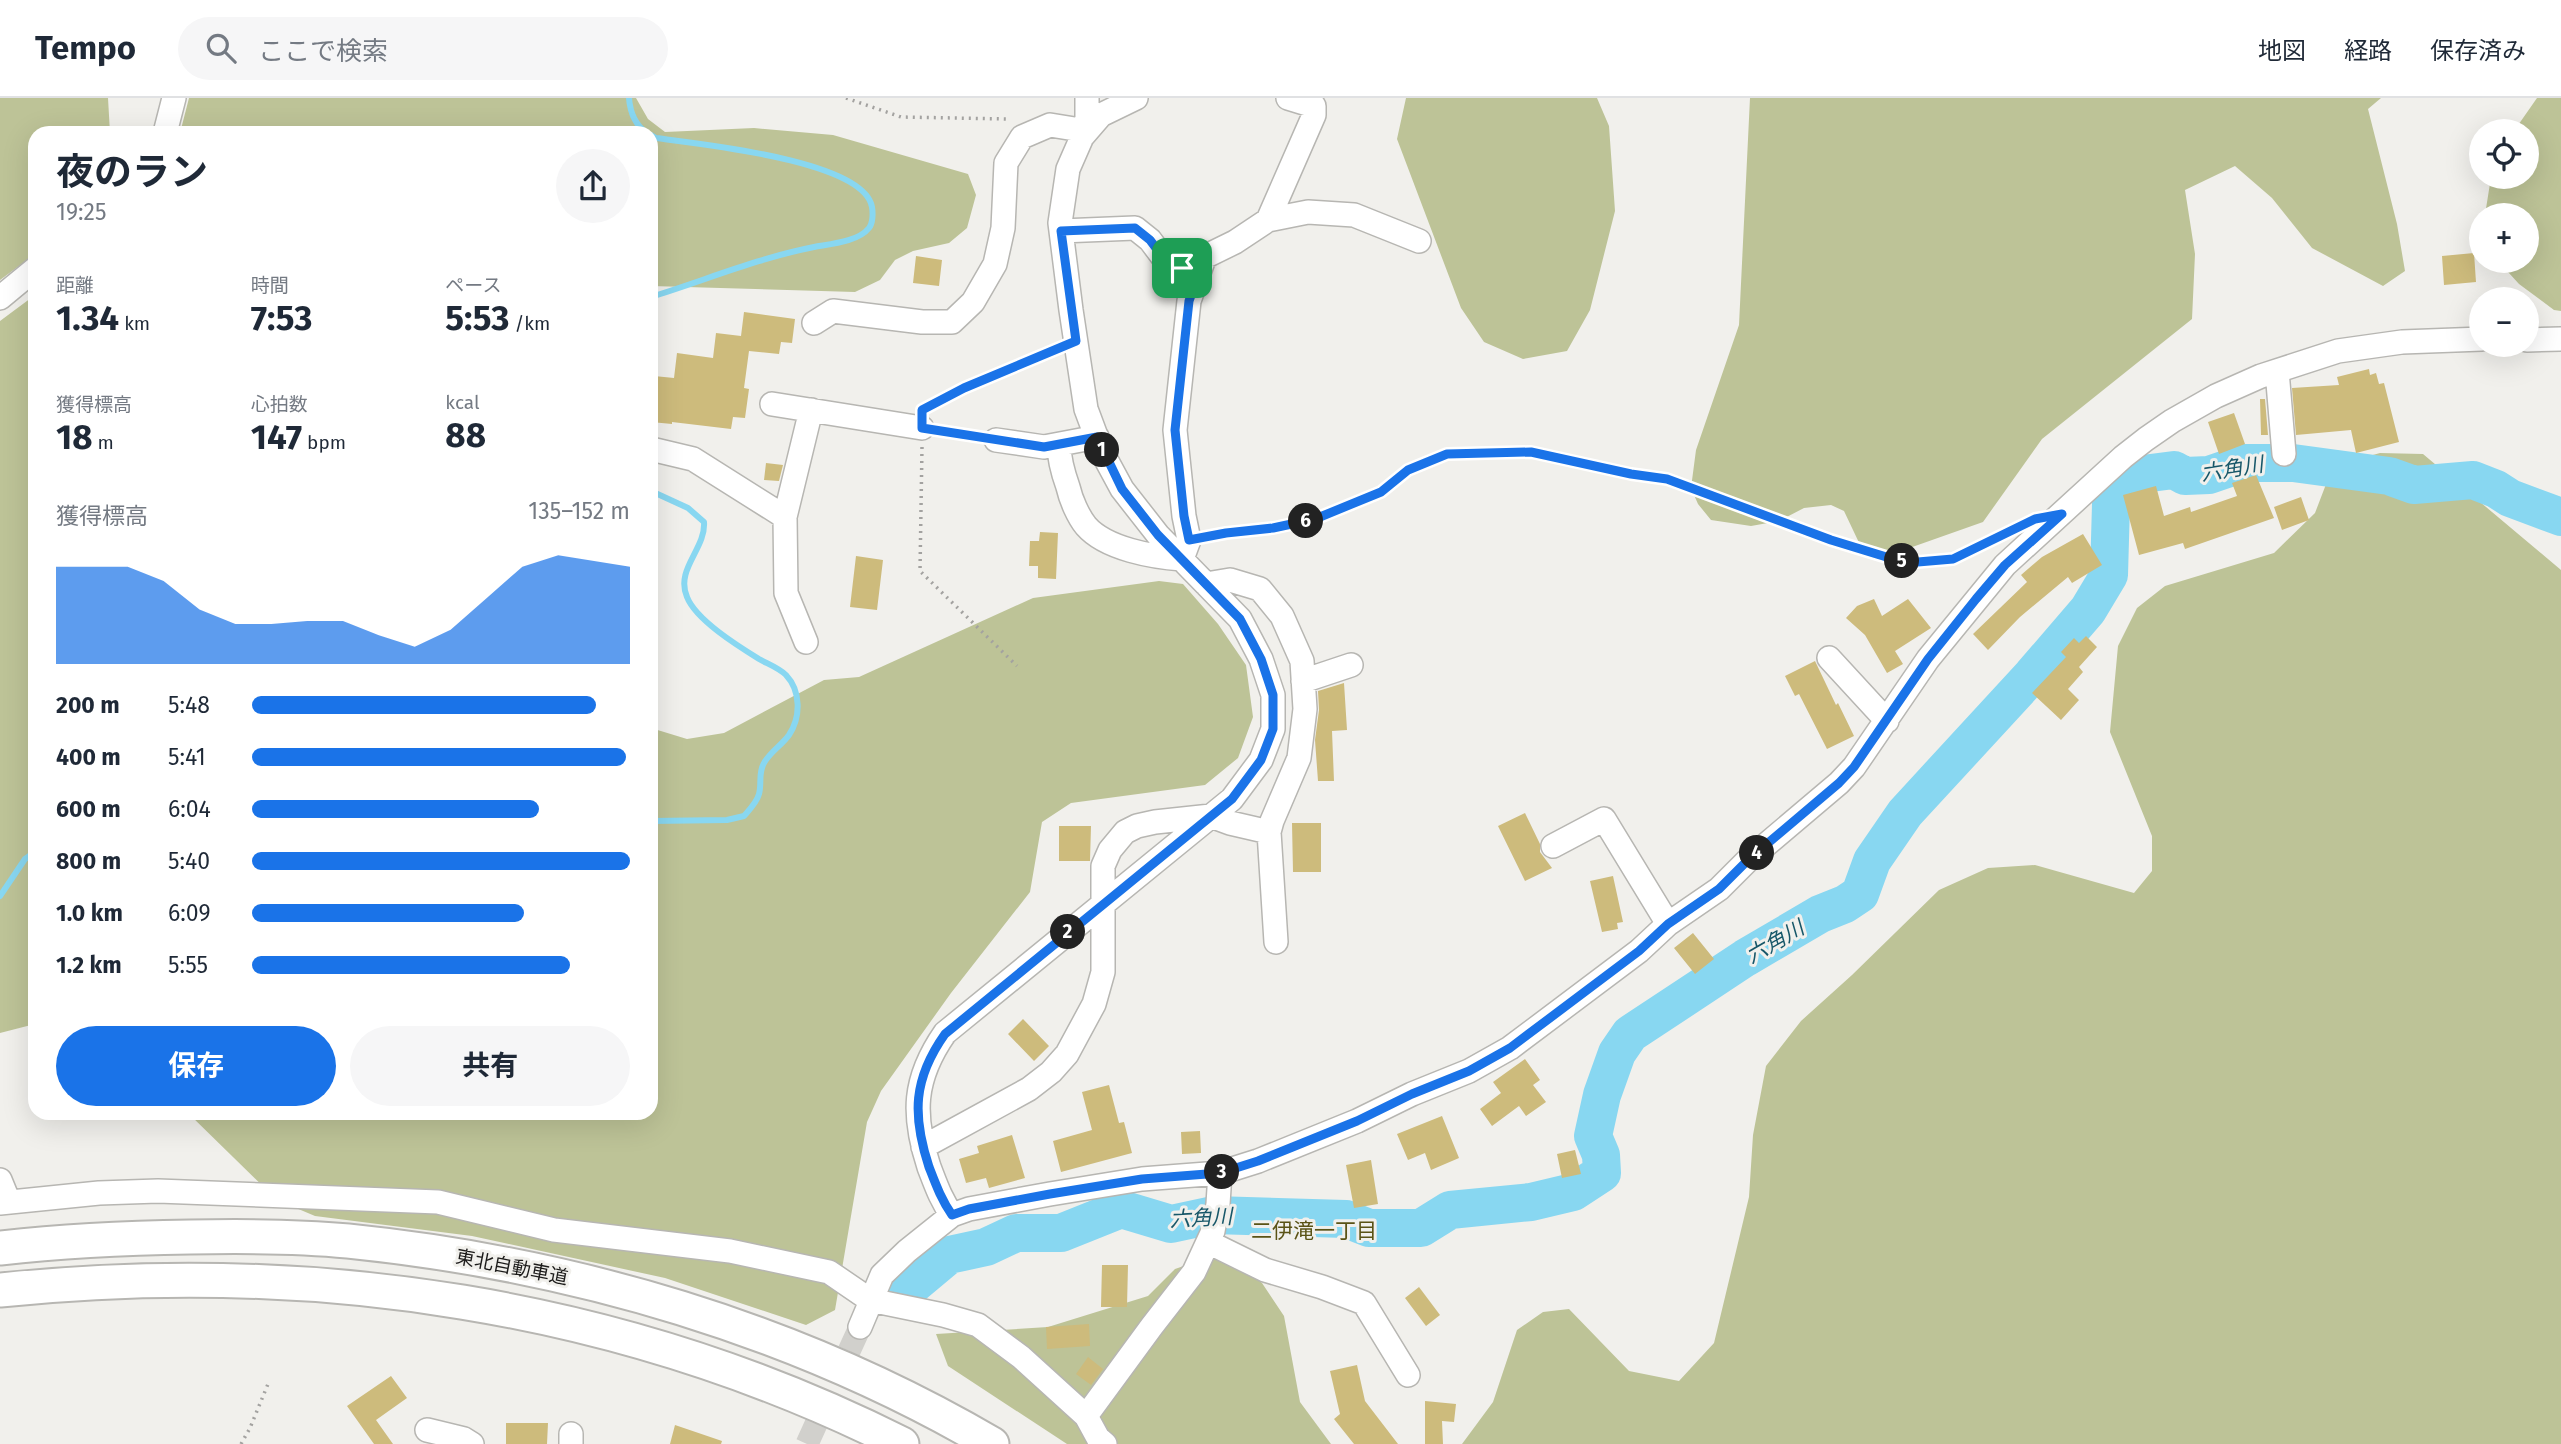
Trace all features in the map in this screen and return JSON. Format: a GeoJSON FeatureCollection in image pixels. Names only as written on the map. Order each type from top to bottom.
{"type":"FeatureCollection","features":[{"type":"Feature","properties":{"kind":"highway","name":"東北自動車道"},"geometry":{"type":"LineString","coordinates":[[0,1248],[151,1238],[247,1236],[346,1241],[462,1256],[588,1283],[693,1311],[778,1340],[869,1379],[992,1444]]}},
{"type":"Feature","properties":{"kind":"highway"},"geometry":{"type":"LineString","coordinates":[[0,1290],[150,1279],[247,1280],[339,1285],[456,1300],[581,1325],[681,1353],[765,1382],[853,1419],[902,1444]]}},
{"type":"Feature","properties":{"kind":"street"},"geometry":{"type":"LineString","coordinates":[[167,126],[174,98]]}},
{"type":"Feature","properties":{"kind":"street"},"geometry":{"type":"LineString","coordinates":[[1087,98],[1087,131]]}},
{"type":"Feature","properties":{"kind":"street"},"geometry":{"type":"LineString","coordinates":[[952,1215],[939,1197],[923,1147],[917,1117],[918,1091],[933,1051],[945,1034],[1232,799],[1261,760],[1273,729],[1273,695],[1261,659],[1240,619],[1206,584],[1185,550],[1158,535],[1122,489],[1086,410],[1060,223],[1068,169],[1082,137],[1101,115],[1136,98]]}},
{"type":"Feature","properties":{"kind":"street"},"geometry":{"type":"LineString","coordinates":[[1268,220],[1314,115],[1314,106],[1288,98]]}},
{"type":"Feature","properties":{"kind":"street"},"geometry":{"type":"LineString","coordinates":[[814,323],[834,311],[922,322],[952,322],[973,302],[995,264],[1003,228],[1006,163],[1021,137],[1050,125],[1087,131]]}},
{"type":"Feature","properties":{"kind":"street"},"geometry":{"type":"LineString","coordinates":[[1061,231],[1135,228],[1150,240],[1171,268],[1182,268],[1235,242],[1268,220],[1308,212],[1354,215],[1419,241]]}},
{"type":"Feature","properties":{"kind":"street"},"geometry":{"type":"LineString","coordinates":[[1185,550],[1175,430],[1189,301],[1205,256]]}},
{"type":"Feature","properties":{"kind":"street"},"geometry":{"type":"LineString","coordinates":[[0,298],[28,276]]}},
{"type":"Feature","properties":{"kind":"street"},"geometry":{"type":"LineString","coordinates":[[860,1327],[882,1275],[952,1215],[969,1209],[1142,1179],[1220,1173],[1258,1161],[1357,1121],[1412,1094],[1469,1071],[1510,1048],[1639,951],[1668,924],[1719,889],[1748,860],[1839,783],[1854,767],[1928,659],[2005,565],[2123,457],[2172,421],[2216,396],[2277,371],[2338,351],[2371,345],[2469,339]]}},
{"type":"Feature","properties":{"kind":"street"},"geometry":{"type":"LineString","coordinates":[[2539,340],[2561,340]]}},
{"type":"Feature","properties":{"kind":"street"},"geometry":{"type":"LineString","coordinates":[[2277,371],[2284,454]]}},
{"type":"Feature","properties":{"kind":"street"},"geometry":{"type":"LineString","coordinates":[[772,404],[922,428]]}},
{"type":"Feature","properties":{"kind":"street"},"geometry":{"type":"LineString","coordinates":[[806,642],[786,593],[785,517],[811,410]]}},
{"type":"Feature","properties":{"kind":"street"},"geometry":{"type":"LineString","coordinates":[[996,440],[1044,447],[1097,437]]}},
{"type":"Feature","properties":{"kind":"street"},"geometry":{"type":"LineString","coordinates":[[1059,445],[1070,494],[1087,527],[1107,541],[1153,557],[1185,550]]}},
{"type":"Feature","properties":{"kind":"street"},"geometry":{"type":"LineString","coordinates":[[658,451],[693,459],[785,517]]}},
{"type":"Feature","properties":{"kind":"street"},"geometry":{"type":"LineString","coordinates":[[1206,584],[1230,580],[1260,589],[1282,616],[1302,661],[1305,709],[1298,758],[1269,832],[1276,942]]}},
{"type":"Feature","properties":{"kind":"street"},"geometry":{"type":"LineString","coordinates":[[1829,658],[1887,721]]}},
{"type":"Feature","properties":{"kind":"street"},"geometry":{"type":"LineString","coordinates":[[1303,681],[1351,665]]}},
{"type":"Feature","properties":{"kind":"street"},"geometry":{"type":"LineString","coordinates":[[923,1147],[1029,1089],[1051,1072],[1067,1054],[1094,1004],[1103,972],[1103,866],[1110,850],[1125,832],[1155,822],[1211,816],[1269,832]]}},
{"type":"Feature","properties":{"kind":"street"},"geometry":{"type":"LineString","coordinates":[[1553,846],[1604,819],[1668,924]]}},
{"type":"Feature","properties":{"kind":"street"},"geometry":{"type":"LineString","coordinates":[[1086,1416],[1194,1272],[1213,1231],[1220,1173]]}},
{"type":"Feature","properties":{"kind":"street"},"geometry":{"type":"LineString","coordinates":[[0,1180],[4,1202],[99,1193],[158,1191],[438,1202],[554,1230],[730,1251],[829,1272],[870,1300],[978,1325],[1021,1357],[1086,1416],[1098,1438],[1105,1444]]}},
{"type":"Feature","properties":{"kind":"street"},"geometry":{"type":"LineString","coordinates":[[1208,1242],[1265,1270],[1364,1303],[1408,1374]]}},
{"type":"Feature","properties":{"kind":"street"},"geometry":{"type":"LineString","coordinates":[[427,1430],[464,1439],[472,1444]]}},
{"type":"Feature","properties":{"kind":"path"},"geometry":{"type":"LineString","coordinates":[[846,98],[901,117],[1032,120],[1050,125]]}},
{"type":"Feature","properties":{"kind":"path"},"geometry":{"type":"LineString","coordinates":[[1017,666],[920,571],[922,410],[964,388],[1076,341]]}},
{"type":"Feature","properties":{"kind":"path"},"geometry":{"type":"LineString","coordinates":[[922,428],[996,440]]}},
{"type":"Feature","properties":{"kind":"path"},"geometry":{"type":"LineString","coordinates":[[1185,550],[1226,533],[1273,528],[1315,519],[1381,492],[1408,470],[1447,454],[1531,452],[1631,474],[1667,479],[1831,540],[1906,563],[1953,559],[2014,529]]}},
{"type":"Feature","properties":{"kind":"path"},"geometry":{"type":"LineString","coordinates":[[241,1444],[268,1384]]}},
{"type":"Feature","properties":{"kind":"green space"},"geometry":{"type":"Polygon","coordinates":[[[0,98],[108,98],[110,126],[28,126],[28,259],[0,280],[0,98]]]}},
{"type":"Feature","properties":{"kind":"green space"},"geometry":{"type":"Polygon","coordinates":[[[189,98],[636,98],[648,119],[657,126],[182,126],[189,98]]]}},
{"type":"Feature","properties":{"kind":"green space"},"geometry":{"type":"Polygon","coordinates":[[[1406,98],[1597,98],[1609,126],[1615,211],[1590,310],[1567,351],[1523,359],[1484,342],[1461,308],[1397,139],[1406,98]]]}},
{"type":"Feature","properties":{"kind":"green space"},"geometry":{"type":"Polygon","coordinates":[[[1750,98],[2381,98],[2368,109],[2397,224],[2405,271],[2383,286],[2312,248],[2272,198],[2235,166],[2185,190],[2195,254],[2192,319],[2042,439],[1983,522],[1884,557],[1862,549],[1844,511],[1831,505],[1804,508],[1779,521],[1751,526],[1711,520],[1698,504],[1691,488],[1696,450],[1739,325],[1750,98]]]}},
{"type":"Feature","properties":{"kind":"green space"},"geometry":{"type":"Polygon","coordinates":[[[2537,98],[2561,98],[2561,311],[2554,310],[2539,299],[2539,287],[2523,287],[2509,273],[2539,273],[2539,203],[2487,203],[2489,189],[2539,189],[2539,119],[2522,119],[2537,98]]]}},
{"type":"Feature","properties":{"kind":"green space"},"geometry":{"type":"Polygon","coordinates":[[[658,127],[665,132],[754,128],[833,135],[968,174],[976,195],[967,228],[949,243],[913,251],[895,260],[880,280],[855,292],[658,286],[658,127]]]}},
{"type":"Feature","properties":{"kind":"green space"},"geometry":{"type":"Polygon","coordinates":[[[28,300],[28,1026],[0,1033],[0,321],[28,300]]]}},
{"type":"Feature","properties":{"kind":"green space"},"geometry":{"type":"Polygon","coordinates":[[[2380,453],[2423,454],[2561,570],[2561,1444],[1462,1444],[1493,1402],[1517,1330],[1543,1312],[1569,1309],[1629,1371],[1679,1381],[1714,1343],[1749,1197],[1753,1135],[1766,1066],[1801,1021],[1939,890],[1988,868],[2035,865],[2134,893],[2152,871],[2152,836],[2110,732],[2118,646],[2137,608],[2165,586],[2274,553],[2315,513],[2333,466],[2380,453]]]}},
{"type":"Feature","properties":{"kind":"green space"},"geometry":{"type":"Polygon","coordinates":[[[1159,581],[1183,584],[1218,624],[1246,665],[1253,717],[1238,758],[1205,785],[1071,803],[1042,822],[1030,892],[951,993],[881,1091],[867,1122],[835,1310],[806,1325],[665,1278],[472,1236],[315,1216],[277,1200],[195,1120],[658,1120],[658,730],[687,739],[724,733],[824,680],[859,677],[1033,598],[1159,581]]]}},
{"type":"Feature","properties":{"kind":"green space"},"geometry":{"type":"Polygon","coordinates":[[[1231,1258],[1262,1283],[1284,1316],[1300,1402],[1331,1444],[1067,1444],[948,1366],[936,1334],[1048,1327],[1148,1296],[1175,1269],[1204,1259],[1231,1258]]]}},
{"type":"Feature","properties":{"kind":"building"},"geometry":{"type":"Polygon","coordinates":[[[2469,253],[2469,273],[2475,273],[2476,282],[2444,285],[2442,256],[2469,253]]]}},
{"type":"Feature","properties":{"kind":"building"},"geometry":{"type":"Polygon","coordinates":[[[916,256],[942,260],[939,286],[913,283],[916,256]]]}},
{"type":"Feature","properties":{"kind":"building"},"geometry":{"type":"Polygon","coordinates":[[[744,312],[795,319],[792,343],[781,342],[779,354],[749,351],[744,388],[749,389],[745,418],[733,417],[731,429],[658,423],[658,376],[674,378],[677,353],[713,358],[716,333],[741,336],[744,312]]]}},
{"type":"Feature","properties":{"kind":"building"},"geometry":{"type":"Polygon","coordinates":[[[2369,369],[2370,375],[2376,373],[2379,384],[2384,383],[2399,442],[2356,453],[2351,430],[2296,435],[2292,388],[2339,385],[2337,377],[2369,369]]]}},
{"type":"Feature","properties":{"kind":"building"},"geometry":{"type":"Polygon","coordinates":[[[2260,399],[2265,399],[2268,435],[2261,435],[2260,399]]]}},
{"type":"Feature","properties":{"kind":"building"},"geometry":{"type":"Polygon","coordinates":[[[2234,413],[2245,444],[2219,454],[2208,422],[2234,413]]]}},
{"type":"Feature","properties":{"kind":"building"},"geometry":{"type":"Polygon","coordinates":[[[766,463],[783,465],[779,481],[764,480],[766,463]]]}},
{"type":"Feature","properties":{"kind":"building"},"geometry":{"type":"Polygon","coordinates":[[[2256,475],[2274,518],[2185,549],[2183,543],[2139,555],[2123,495],[2156,486],[2164,516],[2190,507],[2191,512],[2237,496],[2232,483],[2256,475]]]}},
{"type":"Feature","properties":{"kind":"building"},"geometry":{"type":"Polygon","coordinates":[[[2301,497],[2309,520],[2282,530],[2274,507],[2301,497]]]}},
{"type":"Feature","properties":{"kind":"building"},"geometry":{"type":"Polygon","coordinates":[[[1040,532],[1058,533],[1056,579],[1038,578],[1038,566],[1029,566],[1030,541],[1039,541],[1040,532]]]}},
{"type":"Feature","properties":{"kind":"building"},"geometry":{"type":"Polygon","coordinates":[[[2083,534],[2102,565],[2072,583],[2068,577],[2020,617],[1988,650],[1973,634],[2027,582],[2021,575],[2042,557],[2083,534]]]}},
{"type":"Feature","properties":{"kind":"building"},"geometry":{"type":"Polygon","coordinates":[[[856,556],[883,560],[877,610],[850,607],[856,556]]]}},
{"type":"Feature","properties":{"kind":"building"},"geometry":{"type":"Polygon","coordinates":[[[1874,599],[1882,616],[1908,599],[1931,628],[1895,651],[1903,664],[1887,673],[1865,635],[1846,618],[1857,606],[1874,599]]]}},
{"type":"Feature","properties":{"kind":"building"},"geometry":{"type":"Polygon","coordinates":[[[2086,636],[2097,647],[2079,667],[2083,672],[2068,689],[2079,700],[2061,720],[2032,693],[2066,657],[2061,652],[2074,638],[2079,643],[2086,636]]]}},
{"type":"Feature","properties":{"kind":"building"},"geometry":{"type":"Polygon","coordinates":[[[1815,661],[1854,736],[1827,749],[1799,694],[1795,696],[1785,676],[1815,661]]]}},
{"type":"Feature","properties":{"kind":"building"},"geometry":{"type":"Polygon","coordinates":[[[1344,683],[1347,730],[1332,731],[1334,781],[1318,781],[1315,740],[1319,710],[1318,691],[1344,683]]]}},
{"type":"Feature","properties":{"kind":"building"},"geometry":{"type":"Polygon","coordinates":[[[1525,813],[1540,844],[1540,852],[1552,868],[1525,881],[1498,826],[1525,813]]]}},
{"type":"Feature","properties":{"kind":"building"},"geometry":{"type":"Polygon","coordinates":[[[1292,823],[1321,823],[1321,872],[1293,872],[1292,823]]]}},
{"type":"Feature","properties":{"kind":"building"},"geometry":{"type":"Polygon","coordinates":[[[1059,826],[1091,826],[1090,861],[1059,861],[1059,826]]]}},
{"type":"Feature","properties":{"kind":"building"},"geometry":{"type":"Polygon","coordinates":[[[1613,876],[1623,922],[1617,923],[1618,929],[1602,932],[1590,881],[1613,876]]]}},
{"type":"Feature","properties":{"kind":"building"},"geometry":{"type":"Polygon","coordinates":[[[1693,933],[1714,959],[1695,974],[1674,948],[1693,933]]]}},
{"type":"Feature","properties":{"kind":"building"},"geometry":{"type":"Polygon","coordinates":[[[1023,1019],[1049,1046],[1034,1061],[1008,1034],[1023,1019]]]}},
{"type":"Feature","properties":{"kind":"building"},"geometry":{"type":"Polygon","coordinates":[[[1525,1059],[1540,1080],[1533,1085],[1546,1102],[1526,1116],[1519,1106],[1492,1126],[1480,1109],[1501,1093],[1493,1082],[1525,1059]]]}},
{"type":"Feature","properties":{"kind":"building"},"geometry":{"type":"Polygon","coordinates":[[[1109,1085],[1119,1123],[1124,1122],[1132,1153],[1061,1172],[1053,1141],[1092,1130],[1082,1092],[1109,1085]]]}},
{"type":"Feature","properties":{"kind":"building"},"geometry":{"type":"Polygon","coordinates":[[[1442,1116],[1459,1158],[1431,1170],[1425,1153],[1408,1160],[1397,1134],[1442,1116]]]}},
{"type":"Feature","properties":{"kind":"building"},"geometry":{"type":"Polygon","coordinates":[[[1200,1131],[1201,1153],[1182,1154],[1181,1132],[1200,1131]]]}},
{"type":"Feature","properties":{"kind":"building"},"geometry":{"type":"Polygon","coordinates":[[[1012,1135],[1025,1178],[989,1188],[986,1178],[966,1183],[959,1159],[979,1153],[977,1146],[1012,1135]]]}},
{"type":"Feature","properties":{"kind":"building"},"geometry":{"type":"Polygon","coordinates":[[[1575,1150],[1581,1174],[1562,1178],[1557,1154],[1575,1150]]]}},
{"type":"Feature","properties":{"kind":"building"},"geometry":{"type":"Polygon","coordinates":[[[1371,1160],[1378,1204],[1354,1208],[1346,1165],[1371,1160]]]}},
{"type":"Feature","properties":{"kind":"building"},"geometry":{"type":"Polygon","coordinates":[[[1102,1265],[1128,1265],[1127,1307],[1101,1307],[1102,1265]]]}},
{"type":"Feature","properties":{"kind":"building"},"geometry":{"type":"Polygon","coordinates":[[[1419,1287],[1440,1315],[1426,1326],[1405,1298],[1419,1287]]]}},
{"type":"Feature","properties":{"kind":"building"},"geometry":{"type":"Polygon","coordinates":[[[1089,1324],[1090,1346],[1047,1349],[1046,1327],[1089,1324]]]}},
{"type":"Feature","properties":{"kind":"building"},"geometry":{"type":"Polygon","coordinates":[[[1088,1357],[1103,1369],[1091,1385],[1076,1374],[1088,1357]]]}},
{"type":"Feature","properties":{"kind":"building"},"geometry":{"type":"Polygon","coordinates":[[[1357,1365],[1365,1401],[1398,1444],[1354,1444],[1334,1419],[1340,1414],[1330,1371],[1357,1365]]]}},
{"type":"Feature","properties":{"kind":"building"},"geometry":{"type":"Polygon","coordinates":[[[391,1376],[407,1398],[376,1420],[393,1444],[374,1444],[347,1406],[391,1376]]]}},
{"type":"Feature","properties":{"kind":"building"},"geometry":{"type":"Polygon","coordinates":[[[1425,1401],[1456,1404],[1454,1422],[1442,1421],[1443,1444],[1425,1444],[1425,1401]]]}},
{"type":"Feature","properties":{"kind":"building"},"geometry":{"type":"Polygon","coordinates":[[[506,1423],[548,1423],[547,1444],[506,1444],[506,1423]]]}},
{"type":"Feature","properties":{"kind":"building"},"geometry":{"type":"Polygon","coordinates":[[[675,1425],[722,1441],[721,1444],[670,1444],[675,1425]]]}},
{"type":"Feature","properties":{"kind":"waterway"},"geometry":{"type":"LineString","coordinates":[[629,98],[639,126]]}},
{"type":"Feature","properties":{"kind":"waterway"},"geometry":{"type":"LineString","coordinates":[[658,138],[741,150],[811,166],[841,177],[862,191],[872,207],[873,215],[869,228],[851,239],[773,257],[658,295]]}},
{"type":"Feature","properties":{"kind":"waterway","name":"六角川"},"geometry":{"type":"LineString","coordinates":[[906,1291],[949,1255],[986,1247],[1016,1233],[1061,1233],[1121,1209],[1171,1224],[1213,1215],[1346,1219],[1369,1228],[1421,1228],[1450,1210],[1531,1202],[1573,1192],[1602,1173],[1601,1155],[1593,1136],[1602,1095],[1617,1053],[1630,1034],[1745,958],[1860,894],[1872,861],[1905,813],[2088,610],[2109,575],[2111,504],[2118,489],[2135,475],[2174,470],[2185,476],[2209,475],[2244,463],[2293,463],[2389,476],[2414,485],[2473,480],[2510,498],[2561,517]]}},
{"type":"Feature","properties":{"kind":"waterway"},"geometry":{"type":"LineString","coordinates":[[658,494],[688,508],[704,522],[701,541],[685,577],[684,587],[692,606],[719,632],[786,675],[791,681],[798,704],[793,728],[764,763],[758,797],[744,816],[727,820],[658,821]]}},
{"type":"Feature","properties":{"kind":"waterway"},"geometry":{"type":"LineString","coordinates":[[0,896],[28,857]]}},
{"type":"Feature","properties":{"kind":"tunnel"},"geometry":{"type":"LineString","coordinates":[[807,1444],[860,1327]]}},
{"type":"Feature","properties":{"kind":"district","name":"二伊滝一丁目"},"geometry":{"type":"Point","coordinates":[1314,1231]}},
{"type":"Feature","properties":{"kind":"route"},"geometry":{"type":"LineString","coordinates":[[1135,228],[1150,240],[1171,268],[1182,268],[1205,256],[1189,301],[1175,430],[1189,540],[1315,519],[1381,492],[1408,470],[1447,454],[1531,452],[1631,474],[1667,479],[1831,540],[1906,563],[1953,559],[2035,519],[2062,514],[2005,565],[1976,599],[1928,659],[1900,703],[1854,767],[1839,783],[1748,860],[1719,889],[1668,924],[1639,951],[1510,1048],[1469,1071],[1412,1094],[1357,1121],[1258,1161],[1220,1173],[1142,1179],[969,1209],[952,1215],[939,1197],[923,1147],[917,1117],[918,1091],[933,1051],[945,1034],[1232,799],[1261,760],[1273,729],[1273,695],[1261,659],[1240,619],[1158,535],[1122,489],[1097,437],[1044,447],[922,428],[922,410],[964,388],[1076,341],[1061,231],[1135,228]]}}]}
